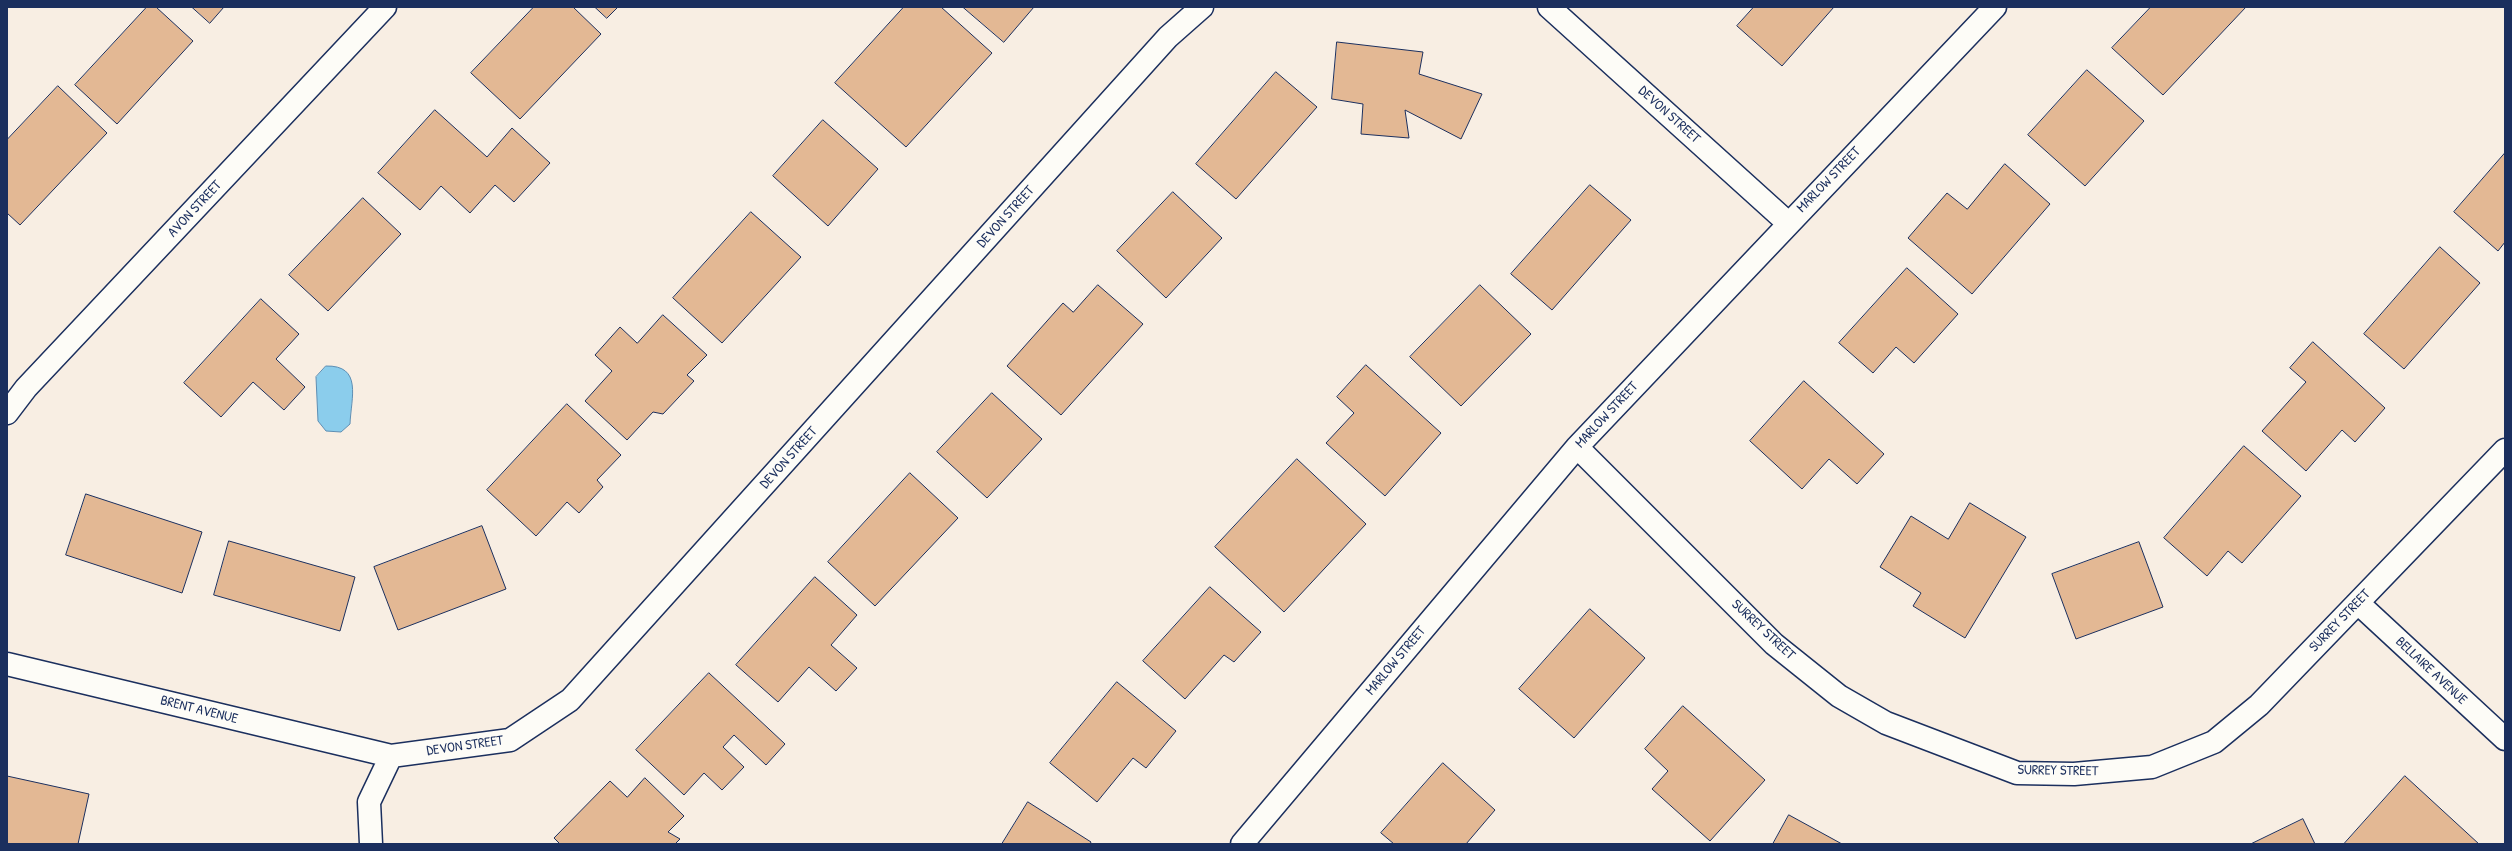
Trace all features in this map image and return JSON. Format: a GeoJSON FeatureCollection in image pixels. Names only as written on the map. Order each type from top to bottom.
{"type":"FeatureCollection","features":[{"type":"Feature","properties":{"kind":"street","name":"AVON STREET"},"geometry":{"type":"LineString","coordinates":[[7,413],[26,388],[385,7]]}},
{"type":"Feature","properties":{"kind":"street","name":"DEVON STREET"},"geometry":{"type":"LineString","coordinates":[[391,756],[510,740],[570,700],[1163,43],[1202,7]]}},
{"type":"Feature","properties":{"kind":"street","name":"DEVON STREET"},"geometry":{"type":"LineString","coordinates":[[1549,7],[1788,223]]}},
{"type":"Feature","properties":{"kind":"street","name":"MARLOW STREET"},"geometry":{"type":"LineString","coordinates":[[1242,844],[1577,447],[1788,223],[1995,7]]}},
{"type":"Feature","properties":{"kind":"street","name":"SURREY STREET"},"geometry":{"type":"LineString","coordinates":[[1577,447],[1774,644],[1839,696],[1886,723],[2017,773],[2074,774],[2152,767],[2214,742],[2259,705],[2505,450]]}},
{"type":"Feature","properties":{"kind":"street","name":"BELLAIRE AVENUE"},"geometry":{"type":"LineString","coordinates":[[2358,603],[2505,739]]}},
{"type":"Feature","properties":{"kind":"street","name":"BRENT AVENUE"},"geometry":{"type":"LineString","coordinates":[[7,664],[391,756]]}},
{"type":"Feature","properties":{"kind":"street"},"geometry":{"type":"LineString","coordinates":[[371,844],[369,802],[391,756]]}},
{"type":"Feature","properties":{"kind":"water"},"geometry":{"type":"Polygon","coordinates":[[[326,366],[338,367],[346,371],[350,377],[352,385],[353,394],[350,424],[341,432],[326,431],[318,421],[316,377],[326,366]]]}},
{"type":"Feature","properties":{"kind":"building"},"geometry":{"type":"Polygon","coordinates":[[[147,7],[156,7],[193,41],[117,124],[75,85],[147,7]]]}},
{"type":"Feature","properties":{"kind":"building"},"geometry":{"type":"Polygon","coordinates":[[[192,7],[224,7],[210,23],[192,7]]]}},
{"type":"Feature","properties":{"kind":"building"},"geometry":{"type":"Polygon","coordinates":[[[534,7],[573,7],[601,34],[520,119],[471,73],[534,7]]]}},
{"type":"Feature","properties":{"kind":"building"},"geometry":{"type":"Polygon","coordinates":[[[595,7],[618,7],[607,18],[595,7]]]}},
{"type":"Feature","properties":{"kind":"building"},"geometry":{"type":"Polygon","coordinates":[[[904,7],[941,7],[992,53],[906,147],[835,83],[904,7]]]}},
{"type":"Feature","properties":{"kind":"building"},"geometry":{"type":"Polygon","coordinates":[[[963,7],[1034,7],[1004,42],[963,7]]]}},
{"type":"Feature","properties":{"kind":"building"},"geometry":{"type":"Polygon","coordinates":[[[1754,7],[1834,7],[1782,66],[1737,26],[1754,7]]]}},
{"type":"Feature","properties":{"kind":"building"},"geometry":{"type":"Polygon","coordinates":[[[2151,7],[2246,7],[2163,95],[2112,48],[2151,7]]]}},
{"type":"Feature","properties":{"kind":"building"},"geometry":{"type":"Polygon","coordinates":[[[1337,42],[1423,52],[1419,74],[1482,94],[1461,139],[1405,110],[1409,138],[1361,134],[1363,104],[1332,99],[1337,42]]]}},
{"type":"Feature","properties":{"kind":"building"},"geometry":{"type":"Polygon","coordinates":[[[2087,70],[2144,121],[2085,186],[2028,135],[2087,70]]]}},
{"type":"Feature","properties":{"kind":"building"},"geometry":{"type":"Polygon","coordinates":[[[1276,72],[1317,107],[1236,199],[1196,164],[1276,72]]]}},
{"type":"Feature","properties":{"kind":"building"},"geometry":{"type":"Polygon","coordinates":[[[58,86],[107,133],[20,225],[7,213],[7,140],[58,86]]]}},
{"type":"Feature","properties":{"kind":"building"},"geometry":{"type":"Polygon","coordinates":[[[435,110],[487,157],[512,128],[550,163],[514,202],[495,185],[470,213],[441,186],[420,210],[378,173],[435,110]]]}},
{"type":"Feature","properties":{"kind":"building"},"geometry":{"type":"Polygon","coordinates":[[[823,120],[878,169],[828,226],[773,176],[823,120]]]}},
{"type":"Feature","properties":{"kind":"building"},"geometry":{"type":"Polygon","coordinates":[[[2505,153],[2505,242],[2498,251],[2454,212],[2505,153]]]}},
{"type":"Feature","properties":{"kind":"building"},"geometry":{"type":"Polygon","coordinates":[[[2005,164],[2050,204],[1972,294],[1908,238],[1947,193],[1967,209],[2005,164]]]}},
{"type":"Feature","properties":{"kind":"building"},"geometry":{"type":"Polygon","coordinates":[[[1590,185],[1631,220],[1552,310],[1511,274],[1590,185]]]}},
{"type":"Feature","properties":{"kind":"building"},"geometry":{"type":"Polygon","coordinates":[[[1173,192],[1222,238],[1166,298],[1117,251],[1173,192]]]}},
{"type":"Feature","properties":{"kind":"building"},"geometry":{"type":"Polygon","coordinates":[[[363,198],[401,234],[328,311],[289,275],[363,198]]]}},
{"type":"Feature","properties":{"kind":"building"},"geometry":{"type":"Polygon","coordinates":[[[751,212],[801,257],[722,343],[673,298],[751,212]]]}},
{"type":"Feature","properties":{"kind":"building"},"geometry":{"type":"Polygon","coordinates":[[[2440,247],[2480,283],[2404,369],[2364,334],[2440,247]]]}},
{"type":"Feature","properties":{"kind":"building"},"geometry":{"type":"Polygon","coordinates":[[[1907,268],[1958,314],[1914,363],[1896,347],[1873,373],[1839,343],[1907,268]]]}},
{"type":"Feature","properties":{"kind":"building"},"geometry":{"type":"Polygon","coordinates":[[[1098,285],[1143,324],[1061,415],[1007,366],[1063,303],[1073,312],[1098,285]]]}},
{"type":"Feature","properties":{"kind":"building"},"geometry":{"type":"Polygon","coordinates":[[[1480,285],[1531,334],[1461,406],[1410,357],[1480,285]]]}},
{"type":"Feature","properties":{"kind":"building"},"geometry":{"type":"Polygon","coordinates":[[[261,299],[299,334],[276,359],[305,387],[284,410],[253,382],[221,417],[184,383],[261,299]]]}},
{"type":"Feature","properties":{"kind":"building"},"geometry":{"type":"Polygon","coordinates":[[[663,315],[707,355],[687,375],[694,381],[663,414],[653,412],[627,440],[585,401],[612,371],[595,355],[620,327],[637,343],[663,315]]]}},
{"type":"Feature","properties":{"kind":"building"},"geometry":{"type":"Polygon","coordinates":[[[2313,342],[2385,408],[2355,442],[2342,430],[2306,471],[2262,431],[2306,382],[2290,368],[2313,342]]]}},
{"type":"Feature","properties":{"kind":"building"},"geometry":{"type":"Polygon","coordinates":[[[1366,365],[1441,433],[1385,496],[1326,443],[1354,413],[1337,397],[1366,365]]]}},
{"type":"Feature","properties":{"kind":"building"},"geometry":{"type":"Polygon","coordinates":[[[1804,381],[1884,454],[1857,484],[1829,459],[1802,489],[1750,441],[1804,381]]]}},
{"type":"Feature","properties":{"kind":"building"},"geometry":{"type":"Polygon","coordinates":[[[992,393],[1042,439],[987,498],[937,452],[992,393]]]}},
{"type":"Feature","properties":{"kind":"building"},"geometry":{"type":"Polygon","coordinates":[[[567,404],[621,455],[597,480],[603,487],[579,513],[567,502],[536,536],[487,490],[567,404]]]}},
{"type":"Feature","properties":{"kind":"building"},"geometry":{"type":"Polygon","coordinates":[[[2244,446],[2301,496],[2242,563],[2228,551],[2207,576],[2164,538],[2244,446]]]}},
{"type":"Feature","properties":{"kind":"building"},"geometry":{"type":"Polygon","coordinates":[[[1297,459],[1366,524],[1284,612],[1215,547],[1297,459]]]}},
{"type":"Feature","properties":{"kind":"building"},"geometry":{"type":"Polygon","coordinates":[[[910,473],[958,518],[875,606],[828,562],[910,473]]]}},
{"type":"Feature","properties":{"kind":"building"},"geometry":{"type":"Polygon","coordinates":[[[86,494],[202,532],[182,593],[66,555],[86,494]]]}},
{"type":"Feature","properties":{"kind":"building"},"geometry":{"type":"Polygon","coordinates":[[[1970,503],[2026,537],[1965,638],[1913,606],[1921,593],[1880,567],[1911,516],[1948,539],[1970,503]]]}},
{"type":"Feature","properties":{"kind":"building"},"geometry":{"type":"Polygon","coordinates":[[[482,526],[506,589],[398,630],[374,567],[482,526]]]}},
{"type":"Feature","properties":{"kind":"building"},"geometry":{"type":"Polygon","coordinates":[[[229,541],[355,577],[340,631],[214,595],[229,541]]]}},
{"type":"Feature","properties":{"kind":"building"},"geometry":{"type":"Polygon","coordinates":[[[2139,542],[2163,607],[2076,639],[2052,574],[2139,542]]]}},
{"type":"Feature","properties":{"kind":"building"},"geometry":{"type":"Polygon","coordinates":[[[815,577],[857,615],[831,645],[857,668],[836,691],[809,667],[778,702],[736,665],[815,577]]]}},
{"type":"Feature","properties":{"kind":"building"},"geometry":{"type":"Polygon","coordinates":[[[1210,587],[1261,632],[1234,662],[1224,655],[1185,699],[1143,661],[1210,587]]]}},
{"type":"Feature","properties":{"kind":"building"},"geometry":{"type":"Polygon","coordinates":[[[1590,609],[1645,658],[1574,738],[1519,689],[1590,609]]]}},
{"type":"Feature","properties":{"kind":"building"},"geometry":{"type":"Polygon","coordinates":[[[709,673],[785,744],[766,765],[734,735],[723,747],[744,767],[722,790],[704,773],[684,795],[636,750],[709,673]]]}},
{"type":"Feature","properties":{"kind":"building"},"geometry":{"type":"Polygon","coordinates":[[[1117,682],[1176,731],[1146,768],[1133,758],[1097,802],[1050,763],[1117,682]]]}},
{"type":"Feature","properties":{"kind":"building"},"geometry":{"type":"Polygon","coordinates":[[[1683,706],[1765,780],[1710,841],[1652,789],[1668,771],[1645,749],[1683,706]]]}},
{"type":"Feature","properties":{"kind":"building"},"geometry":{"type":"Polygon","coordinates":[[[1443,763],[1495,810],[1466,844],[1394,844],[1381,833],[1443,763]]]}},
{"type":"Feature","properties":{"kind":"building"},"geometry":{"type":"Polygon","coordinates":[[[7,776],[89,794],[78,844],[7,844],[7,776]]]}},
{"type":"Feature","properties":{"kind":"building"},"geometry":{"type":"Polygon","coordinates":[[[2405,776],[2479,844],[2344,844],[2405,776]]]}},
{"type":"Feature","properties":{"kind":"building"},"geometry":{"type":"Polygon","coordinates":[[[645,778],[684,816],[668,832],[680,839],[675,844],[560,844],[554,838],[610,781],[627,797],[645,778]]]}},
{"type":"Feature","properties":{"kind":"building"},"geometry":{"type":"Polygon","coordinates":[[[1028,802],[1091,842],[1090,844],[1002,844],[1028,802]]]}},
{"type":"Feature","properties":{"kind":"building"},"geometry":{"type":"Polygon","coordinates":[[[1789,815],[1842,844],[1773,844],[1789,815]]]}},
{"type":"Feature","properties":{"kind":"building"},"geometry":{"type":"Polygon","coordinates":[[[2303,819],[2315,844],[2251,844],[2303,819]]]}}]}
